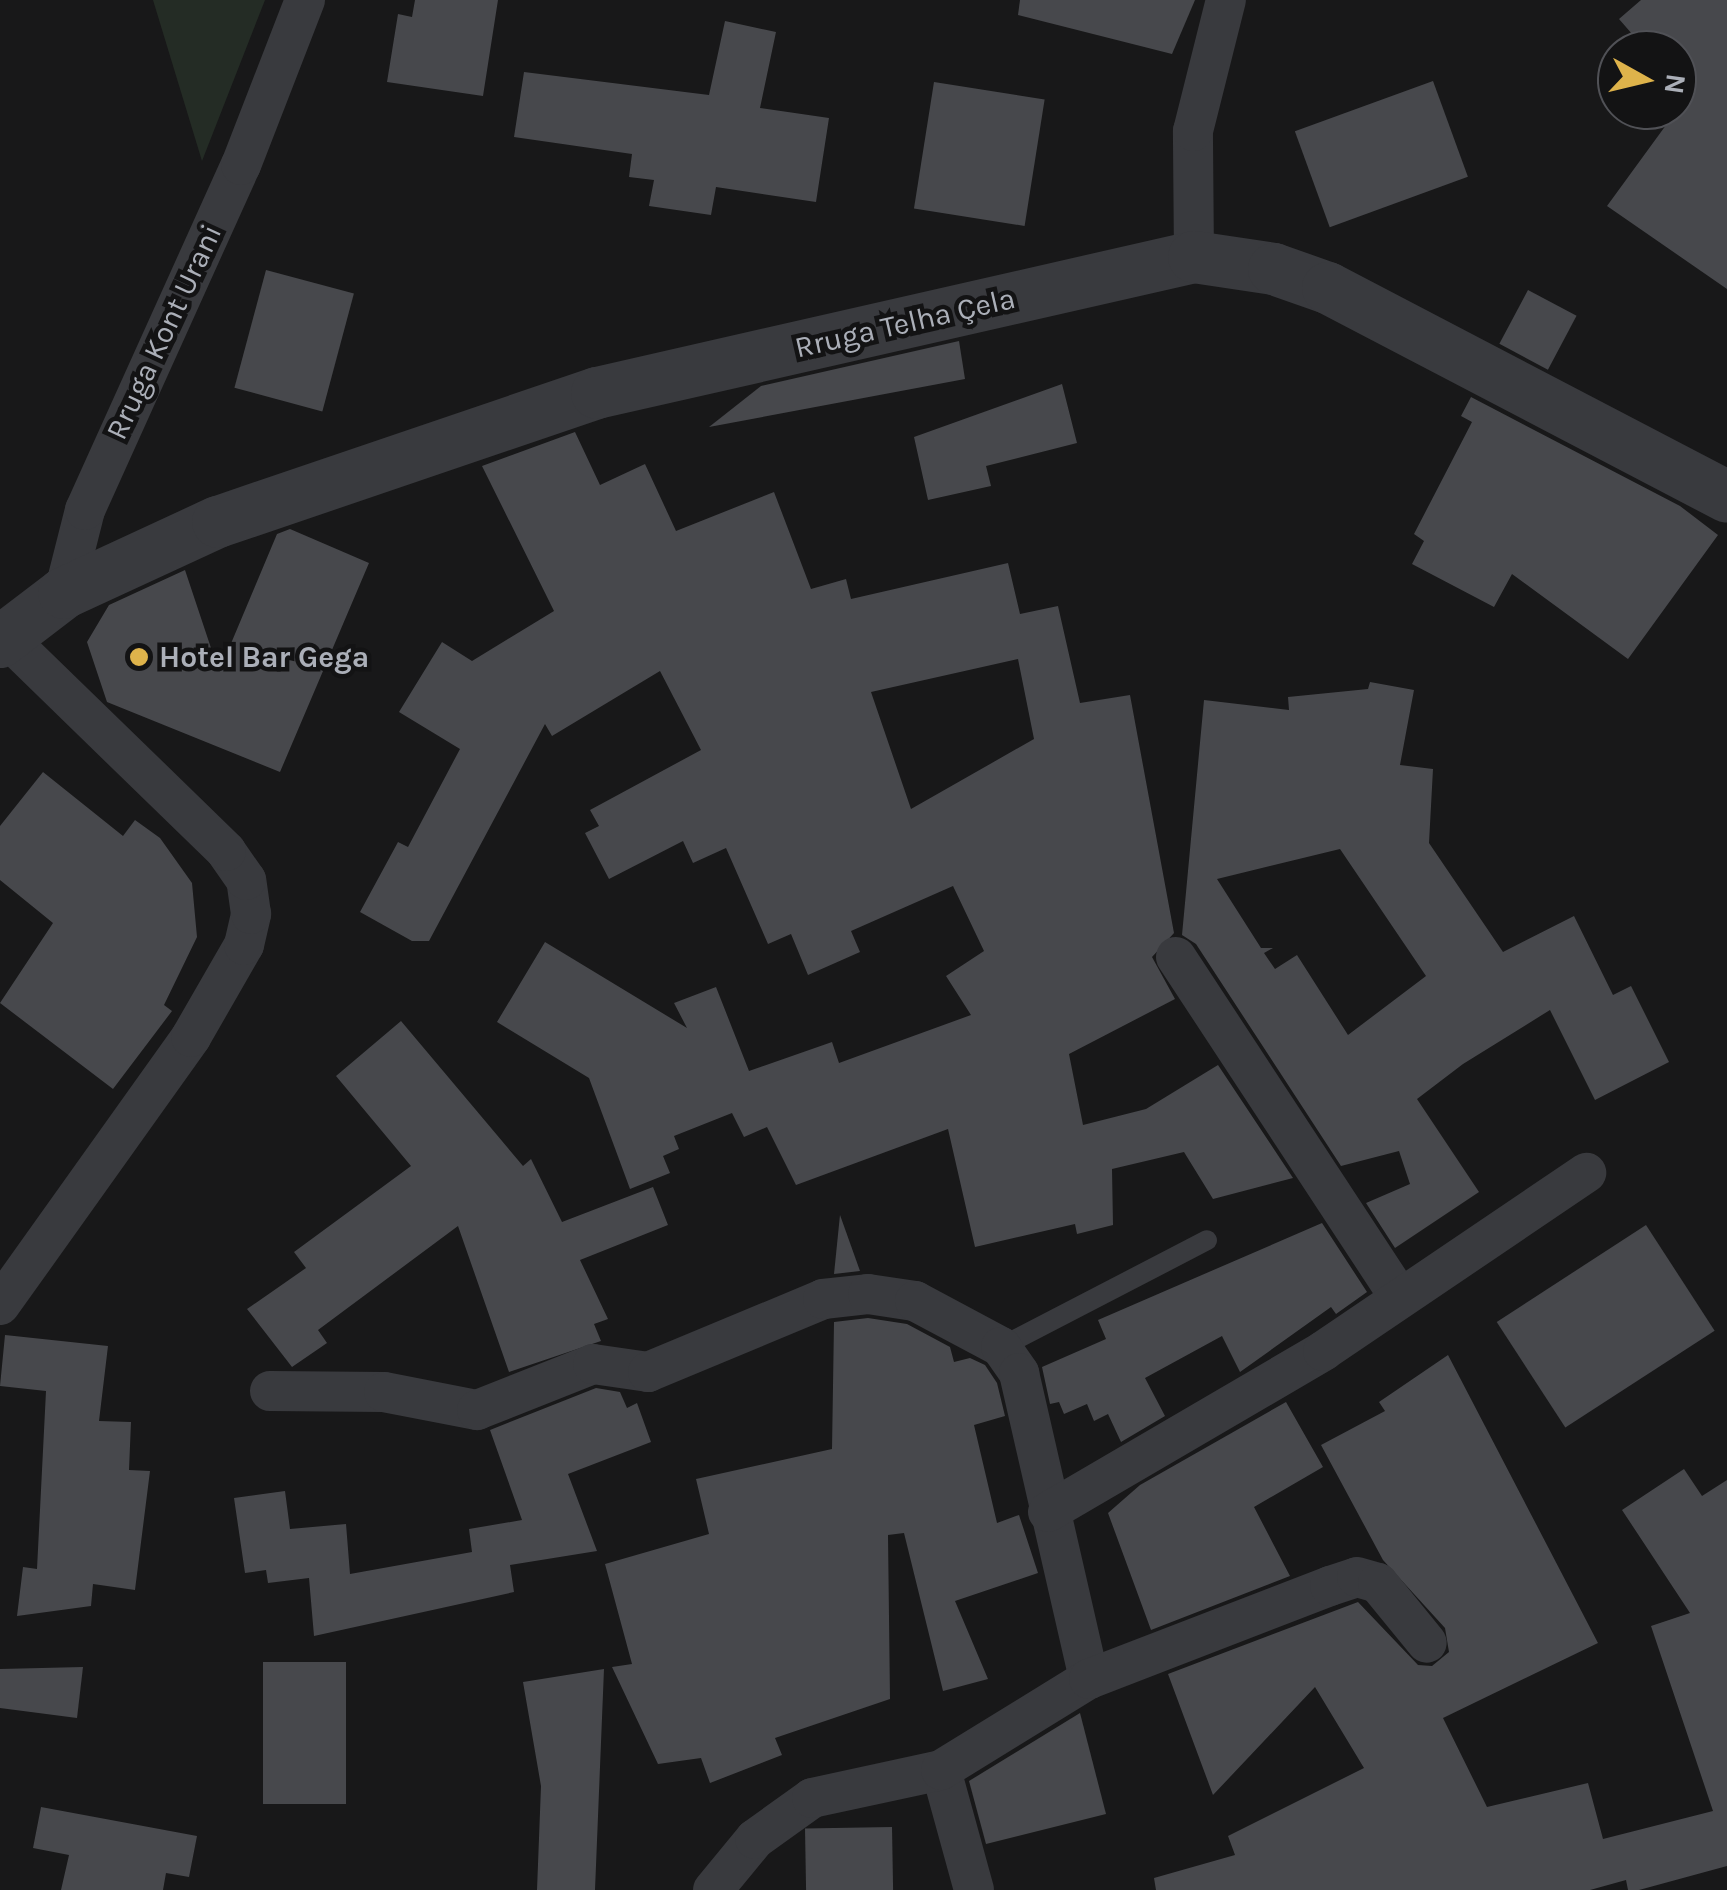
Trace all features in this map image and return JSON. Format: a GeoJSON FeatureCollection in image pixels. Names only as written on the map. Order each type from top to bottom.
{"type":"FeatureCollection","features":[{"type":"Feature","properties":{"kind":"street","name":"Rruga Kont Urani"},"geometry":{"type":"LineString","coordinates":[[64,592],[84,510],[241,166],[305,0]]}},
{"type":"Feature","properties":{"kind":"street"},"geometry":{"type":"LineString","coordinates":[[1194,258],[1193,132],[1226,0]]}},
{"type":"Feature","properties":{"kind":"street","name":"Rruga Telha Çela"},"geometry":{"type":"LineString","coordinates":[[64,592],[218,522],[597,392],[1194,258],[1274,269],[1328,288],[1727,496]]}},
{"type":"Feature","properties":{"kind":"street"},"geometry":{"type":"LineString","coordinates":[[0,1305],[190,1037],[244,944],[251,914],[246,880],[226,851],[3,640],[64,592]]}},
{"type":"Feature","properties":{"kind":"street"},"geometry":{"type":"LineString","coordinates":[[1176,957],[1399,1297]]}},
{"type":"Feature","properties":{"kind":"street"},"geometry":{"type":"LineString","coordinates":[[1048,1512],[1198,1430],[1586,1173]]}},
{"type":"Feature","properties":{"kind":"street"},"geometry":{"type":"LineString","coordinates":[[270,1391],[384,1392],[476,1410],[503,1405],[561,1372],[592,1364],[648,1372],[787,1310],[868,1294],[957,1317],[1001,1347],[1020,1373],[1048,1512],[1090,1679]]}},
{"type":"Feature","properties":{"kind":"street"},"geometry":{"type":"LineString","coordinates":[[713,1890],[754,1839],[812,1798],[941,1770],[1090,1679],[1357,1577],[1378,1583],[1427,1643]]}},
{"type":"Feature","properties":{"kind":"street"},"geometry":{"type":"LineString","coordinates":[[941,1770],[974,1890]]}},
{"type":"Feature","properties":{"kind":"lane"},"geometry":{"type":"LineString","coordinates":[[1001,1347],[1207,1240]]}},
{"type":"Feature","properties":{"kind":"shaded area"},"geometry":{"type":"Polygon","coordinates":[[[153,0],[265,0],[202,161],[153,0]]]}},
{"type":"Feature","properties":{"kind":"building"},"geometry":{"type":"Polygon","coordinates":[[[415,0],[498,0],[483,96],[387,82],[398,14],[412,17],[415,0]]]}},
{"type":"Feature","properties":{"kind":"building"},"geometry":{"type":"Polygon","coordinates":[[[1020,0],[1195,0],[1172,54],[1018,15],[1020,0]]]}},
{"type":"Feature","properties":{"kind":"building"},"geometry":{"type":"Polygon","coordinates":[[[1641,0],[1727,0],[1727,289],[1607,206],[1662,130],[1697,130],[1697,30],[1629,30],[1619,19],[1641,0]]]}},
{"type":"Feature","properties":{"kind":"building"},"geometry":{"type":"Polygon","coordinates":[[[725,21],[776,32],[760,108],[829,118],[816,202],[716,187],[711,215],[649,206],[654,180],[629,177],[632,154],[514,137],[524,72],[709,95],[725,21]]]}},
{"type":"Feature","properties":{"kind":"building"},"geometry":{"type":"Polygon","coordinates":[[[1433,81],[1468,177],[1330,227],[1295,131],[1433,81]]]}},
{"type":"Feature","properties":{"kind":"building"},"geometry":{"type":"Polygon","coordinates":[[[934,82],[1045,100],[1025,226],[914,208],[934,82]]]}},
{"type":"Feature","properties":{"kind":"building"},"geometry":{"type":"Polygon","coordinates":[[[266,270],[354,294],[322,411],[234,388],[266,270]]]}},
{"type":"Feature","properties":{"kind":"building"},"geometry":{"type":"Polygon","coordinates":[[[1528,290],[1577,316],[1548,370],[1499,344],[1528,290]]]}},
{"type":"Feature","properties":{"kind":"building"},"geometry":{"type":"Polygon","coordinates":[[[959,341],[965,379],[709,427],[761,386],[959,341]]]}},
{"type":"Feature","properties":{"kind":"building"},"geometry":{"type":"Polygon","coordinates":[[[1062,384],[1077,443],[986,466],[991,486],[928,500],[914,437],[1062,384]]]}},
{"type":"Feature","properties":{"kind":"building"},"geometry":{"type":"Polygon","coordinates":[[[1471,397],[1680,506],[1718,535],[1628,659],[1512,574],[1494,607],[1412,564],[1424,541],[1414,534],[1472,422],[1461,416],[1471,397]]]}},
{"type":"Feature","properties":{"kind":"building"},"geometry":{"type":"Polygon","coordinates":[[[575,432],[600,485],[645,464],[676,531],[774,492],[811,589],[846,579],[851,599],[1008,563],[1020,614],[1058,606],[1080,703],[1130,695],[1174,933],[1152,957],[1175,999],[1069,1054],[1083,1125],[1146,1109],[1218,1065],[1293,1178],[1213,1199],[1184,1152],[1112,1169],[1113,1225],[1077,1234],[1075,1224],[975,1247],[948,1129],[796,1185],[767,1127],[744,1137],[732,1113],[674,1136],[679,1149],[663,1156],[670,1173],[630,1189],[589,1078],[497,1022],[545,942],[687,1028],[674,1003],[716,987],[749,1071],[832,1042],[839,1063],[971,1015],[946,976],[984,951],[953,886],[851,931],[860,952],[808,975],[791,934],[768,944],[726,848],[693,863],[683,841],[609,879],[585,833],[599,826],[590,810],[701,750],[660,671],[552,736],[545,724],[429,941],[412,941],[360,912],[398,842],[408,847],[460,749],[399,712],[442,642],[472,661],[554,611],[482,466],[575,432]],[[1018,659],[871,692],[911,809],[1034,739],[1018,659]]]}},
{"type":"Feature","properties":{"kind":"building"},"geometry":{"type":"Polygon","coordinates":[[[290,529],[369,563],[280,772],[107,702],[87,642],[109,605],[185,570],[219,672],[277,534],[290,529]]]}},
{"type":"Feature","properties":{"kind":"building"},"geometry":{"type":"Polygon","coordinates":[[[1370,682],[1414,690],[1400,765],[1433,769],[1429,843],[1503,952],[1574,916],[1613,995],[1631,986],[1669,1062],[1595,1100],[1550,1010],[1463,1064],[1417,1099],[1479,1192],[1395,1248],[1366,1203],[1410,1184],[1399,1151],[1341,1166],[1196,944],[1182,935],[1204,700],[1289,710],[1288,697],[1368,689],[1370,682]],[[1340,849],[1217,879],[1261,948],[1273,948],[1264,953],[1275,969],[1297,955],[1348,1035],[1426,976],[1340,849]]]}},
{"type":"Feature","properties":{"kind":"building"},"geometry":{"type":"Polygon","coordinates":[[[43,772],[123,836],[135,820],[160,838],[192,883],[197,937],[164,1005],[172,1011],[113,1089],[0,1003],[53,923],[0,880],[0,826],[43,772]]]}},
{"type":"Feature","properties":{"kind":"building"},"geometry":{"type":"Polygon","coordinates":[[[401,1021],[523,1166],[531,1159],[562,1222],[653,1187],[668,1225],[580,1260],[608,1319],[594,1324],[601,1341],[509,1372],[458,1226],[318,1330],[327,1343],[292,1367],[247,1309],[306,1268],[294,1252],[411,1166],[336,1076],[401,1021]]]}},
{"type":"Feature","properties":{"kind":"building"},"geometry":{"type":"Polygon","coordinates":[[[840,1215],[860,1271],[834,1274],[840,1215]]]}},
{"type":"Feature","properties":{"kind":"building"},"geometry":{"type":"Polygon","coordinates":[[[1322,1223],[1367,1292],[1336,1314],[1331,1307],[1240,1372],[1222,1336],[1145,1378],[1165,1416],[1121,1442],[1108,1414],[1094,1421],[1087,1404],[1064,1414],[1059,1402],[1050,1404],[1042,1367],[1106,1339],[1098,1320],[1322,1223]]]}},
{"type":"Feature","properties":{"kind":"building"},"geometry":{"type":"Polygon","coordinates":[[[1646,1225],[1715,1331],[1565,1428],[1497,1322],[1646,1225]]]}},
{"type":"Feature","properties":{"kind":"building"},"geometry":{"type":"Polygon","coordinates":[[[868,1318],[907,1324],[950,1347],[954,1362],[970,1358],[985,1365],[997,1383],[1005,1416],[974,1425],[997,1523],[1019,1515],[1038,1573],[955,1601],[988,1679],[943,1691],[904,1533],[888,1535],[890,1699],[775,1738],[782,1755],[710,1783],[701,1758],[658,1764],[612,1667],[632,1664],[605,1564],[709,1534],[696,1479],[832,1449],[834,1322],[868,1318]]]}},
{"type":"Feature","properties":{"kind":"building"},"geometry":{"type":"Polygon","coordinates":[[[5,1335],[108,1346],[99,1421],[131,1422],[129,1470],[150,1471],[135,1590],[93,1584],[91,1606],[17,1616],[23,1567],[37,1569],[46,1391],[0,1386],[5,1335]]]}},
{"type":"Feature","properties":{"kind":"building"},"geometry":{"type":"Polygon","coordinates":[[[1448,1355],[1598,1643],[1443,1718],[1487,1807],[1588,1783],[1603,1839],[1713,1811],[1651,1626],[1690,1613],[1622,1510],[1684,1469],[1702,1496],[1727,1480],[1727,1866],[1639,1890],[1628,1890],[1626,1880],[1590,1890],[1156,1890],[1154,1878],[1235,1855],[1228,1836],[1364,1768],[1315,1687],[1213,1795],[1168,1674],[1358,1602],[1418,1665],[1432,1666],[1449,1652],[1445,1628],[1383,1560],[1321,1445],[1385,1411],[1379,1402],[1448,1355]]]}},
{"type":"Feature","properties":{"kind":"building"},"geometry":{"type":"Polygon","coordinates":[[[596,1388],[620,1392],[627,1408],[637,1403],[651,1442],[568,1474],[597,1551],[510,1565],[514,1592],[314,1636],[309,1578],[268,1583],[266,1570],[245,1573],[234,1498],[285,1491],[290,1529],[346,1524],[350,1574],[472,1552],[469,1529],[522,1520],[490,1430],[596,1388]]]}},
{"type":"Feature","properties":{"kind":"building"},"geometry":{"type":"Polygon","coordinates":[[[1286,1402],[1323,1467],[1254,1507],[1290,1576],[1151,1630],[1108,1513],[1140,1485],[1286,1402]]]}},
{"type":"Feature","properties":{"kind":"building"},"geometry":{"type":"Polygon","coordinates":[[[263,1662],[346,1662],[346,1804],[263,1804],[263,1662]]]}},
{"type":"Feature","properties":{"kind":"building"},"geometry":{"type":"Polygon","coordinates":[[[83,1667],[77,1718],[0,1708],[0,1669],[83,1667]]]}},
{"type":"Feature","properties":{"kind":"building"},"geometry":{"type":"Polygon","coordinates":[[[604,1669],[595,1890],[537,1890],[541,1786],[523,1682],[604,1669]]]}},
{"type":"Feature","properties":{"kind":"building"},"geometry":{"type":"Polygon","coordinates":[[[1080,1713],[1106,1814],[986,1844],[969,1781],[1080,1713]]]}},
{"type":"Feature","properties":{"kind":"building"},"geometry":{"type":"Polygon","coordinates":[[[41,1807],[197,1836],[189,1877],[166,1873],[163,1890],[61,1890],[69,1855],[33,1848],[41,1807]]]}},
{"type":"Feature","properties":{"kind":"building"},"geometry":{"type":"Polygon","coordinates":[[[892,1827],[893,1890],[806,1890],[805,1829],[892,1827]]]}},
{"type":"Feature","properties":{"kind":"place","name":"Hotel Bar Gega"},"geometry":{"type":"Point","coordinates":[139,657]}}]}
